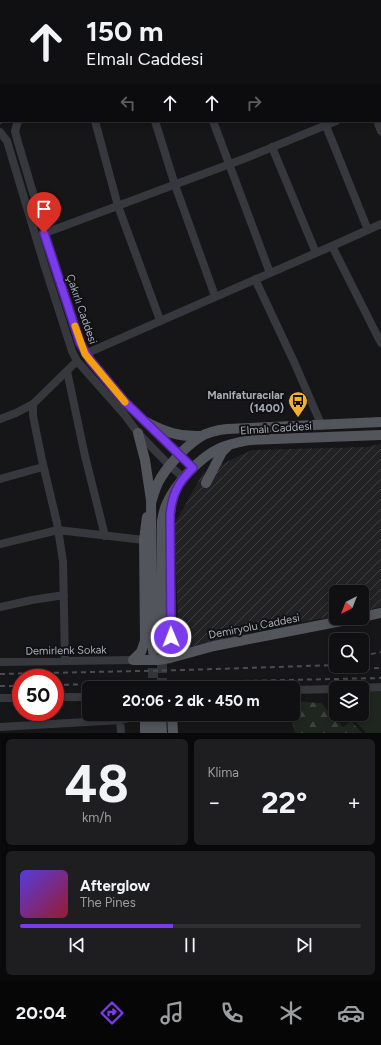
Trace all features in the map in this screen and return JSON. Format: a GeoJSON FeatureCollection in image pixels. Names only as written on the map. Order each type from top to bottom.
{"type":"FeatureCollection","features":[{"type":"Feature","properties":{"kind":"main road"},"geometry":{"type":"LineString","coordinates":[[146,422],[177,435],[201,436]]}},
{"type":"Feature","properties":{"kind":"main road","name":"Elmalı Caddesi"},"geometry":{"type":"LineString","coordinates":[[170,466],[201,436],[217,431],[236,428],[381,422]]}},
{"type":"Feature","properties":{"kind":"main road"},"geometry":{"type":"LineString","coordinates":[[138,433],[145,460],[151,504],[157,651],[162,521],[166,504],[181,482]]}},
{"type":"Feature","properties":{"kind":"main road","name":"Elmalı Caddesi"},"geometry":{"type":"LineString","coordinates":[[181,482],[193,468],[212,452],[229,445],[250,440],[381,435]]}},
{"type":"Feature","properties":{"kind":"main road"},"geometry":{"type":"LineString","coordinates":[[206,483],[222,452],[229,445]]}},
{"type":"Feature","properties":{"kind":"main road"},"geometry":{"type":"LineString","coordinates":[[133,660],[141,652],[145,641],[144,540],[147,515],[158,482],[170,466]]}},
{"type":"Feature","properties":{"kind":"main road"},"geometry":{"type":"LineString","coordinates":[[181,482],[172,503],[169,521],[171,637],[174,648],[182,654]]}},
{"type":"Feature","properties":{"kind":"main road"},"geometry":{"type":"LineString","coordinates":[[369,616],[381,613]]}},
{"type":"Feature","properties":{"kind":"main road","name":"Demiryolu Caddesi"},"geometry":{"type":"LineString","coordinates":[[133,660],[158,660],[214,646],[329,623]]}},
{"type":"Feature","properties":{"kind":"main road"},"geometry":{"type":"LineString","coordinates":[[145,733],[148,721]]}},
{"type":"Feature","properties":{"kind":"main road"},"geometry":{"type":"LineString","coordinates":[[151,721],[154,733]]}},
{"type":"Feature","properties":{"kind":"main road"},"geometry":{"type":"LineString","coordinates":[[154,721],[162,733]]}},
{"type":"Feature","properties":{"kind":"main road"},"geometry":{"type":"LineString","coordinates":[[172,721],[173,733]]}},
{"type":"Feature","properties":{"kind":"street","name":"Çakırlı Caddesi"},"geometry":{"type":"LineString","coordinates":[[16,122],[15,131],[17,139],[44,233],[80,343],[85,354],[125,402],[193,468]]}},
{"type":"Feature","properties":{"kind":"street"},"geometry":{"type":"LineString","coordinates":[[95,122],[118,206],[160,320]]}},
{"type":"Feature","properties":{"kind":"street"},"geometry":{"type":"LineString","coordinates":[[155,122],[175,185],[215,296]]}},
{"type":"Feature","properties":{"kind":"street"},"geometry":{"type":"LineString","coordinates":[[213,122],[270,273]]}},
{"type":"Feature","properties":{"kind":"street"},"geometry":{"type":"LineString","coordinates":[[44,233],[175,185],[272,147],[324,123],[368,230]]}},
{"type":"Feature","properties":{"kind":"street","name":"Çakırlı Caddesi"},"geometry":{"type":"LineString","coordinates":[[0,132],[7,141],[72,352],[138,433],[170,466],[181,482]]}},
{"type":"Feature","properties":{"kind":"street"},"geometry":{"type":"LineString","coordinates":[[272,147],[316,253]]}},
{"type":"Feature","properties":{"kind":"street"},"geometry":{"type":"LineString","coordinates":[[85,354],[381,224]]}},
{"type":"Feature","properties":{"kind":"street"},"geometry":{"type":"LineString","coordinates":[[332,246],[380,337]]}},
{"type":"Feature","properties":{"kind":"street"},"geometry":{"type":"LineString","coordinates":[[255,279],[321,424]]}},
{"type":"Feature","properties":{"kind":"street"},"geometry":{"type":"LineString","coordinates":[[0,419],[33,404],[77,360]]}},
{"type":"Feature","properties":{"kind":"street"},"geometry":{"type":"LineString","coordinates":[[67,371],[85,456],[105,536]]}},
{"type":"Feature","properties":{"kind":"street"},"geometry":{"type":"LineString","coordinates":[[33,404],[32,416],[58,530],[63,561],[65,660]]}},
{"type":"Feature","properties":{"kind":"street"},"geometry":{"type":"LineString","coordinates":[[0,479],[43,466]]}},
{"type":"Feature","properties":{"kind":"street"},"geometry":{"type":"LineString","coordinates":[[0,544],[58,530],[144,540]]}},
{"type":"Feature","properties":{"kind":"street"},"geometry":{"type":"LineString","coordinates":[[0,607],[64,595]]}},
{"type":"Feature","properties":{"kind":"street","name":"Demirlenk Sokak"},"geometry":{"type":"LineString","coordinates":[[0,662],[133,660]]}},
{"type":"Feature","properties":{"kind":"street"},"geometry":{"type":"LineString","coordinates":[[369,688],[381,687]]}},
{"type":"Feature","properties":{"kind":"street"},"geometry":{"type":"LineString","coordinates":[[300,690],[329,689]]}},
{"type":"Feature","properties":{"kind":"street"},"geometry":{"type":"LineString","coordinates":[[64,697],[82,697]]}},
{"type":"Feature","properties":{"kind":"street"},"geometry":{"type":"LineString","coordinates":[[0,698],[12,698]]}},
{"type":"Feature","properties":{"kind":"street"},"geometry":{"type":"LineString","coordinates":[[0,727],[103,721]]}},
{"type":"Feature","properties":{"kind":"street"},"geometry":{"type":"LineString","coordinates":[[120,721],[121,733]]}},
{"type":"Feature","properties":{"kind":"shaded area"},"geometry":{"type":"Polygon","coordinates":[[[381,444],[381,607],[369,610],[369,585],[329,585],[329,617],[274,627],[187,648],[179,641],[174,525],[203,473],[252,450],[365,447],[381,444]]]}},
{"type":"Feature","properties":{"kind":"green space"},"geometry":{"type":"Polygon","coordinates":[[[369,691],[381,691],[381,733],[366,733],[355,721],[369,721],[369,691]]]}},
{"type":"Feature","properties":{"kind":"green space"},"geometry":{"type":"Polygon","coordinates":[[[300,702],[321,703],[329,712],[329,721],[338,721],[343,727],[351,721],[362,733],[295,733],[292,721],[300,721],[300,702]]]}},
{"type":"Feature","properties":{"kind":"tunnel"},"geometry":{"type":"LineString","coordinates":[[162,652],[162,681]]}},
{"type":"Feature","properties":{"kind":"tunnel"},"geometry":{"type":"LineString","coordinates":[[153,653],[153,681]]}},
{"type":"Feature","properties":{"kind":"railway"},"geometry":{"type":"LineString","coordinates":[[369,655],[381,652]]}},
{"type":"Feature","properties":{"kind":"railway"},"geometry":{"type":"LineString","coordinates":[[0,674],[329,665]]}},
{"type":"Feature","properties":{"kind":"railway"},"geometry":{"type":"LineString","coordinates":[[369,668],[381,668]]}},
{"type":"Feature","properties":{"kind":"railway"},"geometry":{"type":"LineString","coordinates":[[64,685],[381,678]]}},
{"type":"Feature","properties":{"kind":"railway"},"geometry":{"type":"LineString","coordinates":[[0,686],[12,686]]}},
{"type":"Feature","properties":{"kind":"slow traffic"},"geometry":{"type":"LineString","coordinates":[[75,326],[85,354],[125,402]]}},
{"type":"Feature","properties":{"kind":"place","name":"Manifaturacılar (1400)"},"geometry":{"type":"Point","coordinates":[298,418]}},
{"type":"Feature","properties":{"kind":"route"},"geometry":{"type":"LineString","coordinates":[[44,233],[80,343],[85,354],[125,402],[193,468],[178,485],[172,503],[169,521],[171,637]]}}]}
